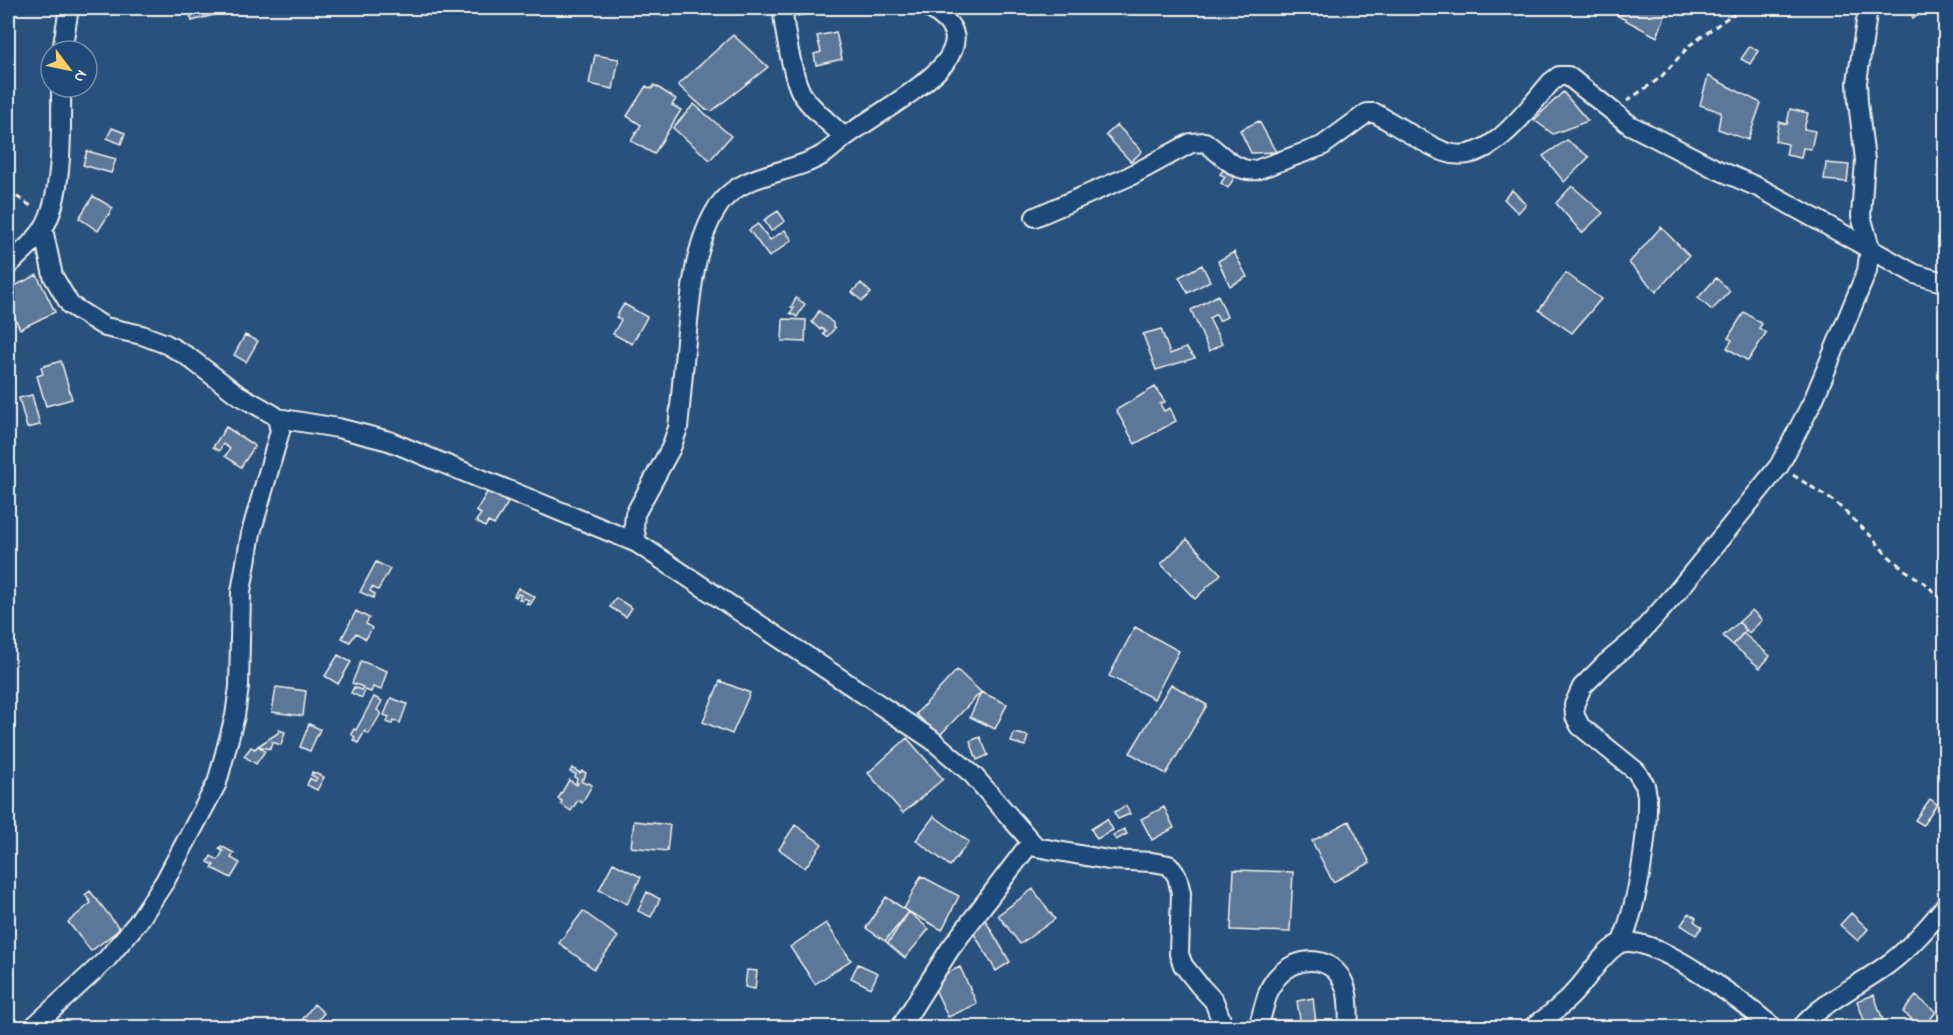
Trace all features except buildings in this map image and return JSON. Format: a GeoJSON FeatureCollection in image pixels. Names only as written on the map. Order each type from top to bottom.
{"type":"FeatureCollection","features":[{"type":"Feature","properties":{"kind":"street"},"geometry":{"type":"LineString","coordinates":[[64,39],[69,8]]}},
{"type":"Feature","properties":{"kind":"street"},"geometry":{"type":"LineString","coordinates":[[783,8],[785,31],[797,85],[806,99],[844,137]]}},
{"type":"Feature","properties":{"kind":"street"},"geometry":{"type":"LineString","coordinates":[[637,543],[634,526],[635,513],[671,448],[678,428],[690,297],[710,221],[721,203],[742,184],[824,154],[844,137],[905,96],[946,63],[953,49],[955,35],[944,19],[930,8]]}},
{"type":"Feature","properties":{"kind":"street"},"geometry":{"type":"LineString","coordinates":[[1532,1028],[1557,1011],[1606,954],[1622,942],[1631,920],[1636,896],[1647,796],[1642,777],[1580,726],[1575,716],[1574,705],[1578,693],[1589,678],[1635,639],[1677,592],[1779,466],[1813,401],[1866,271],[1870,248],[1861,216],[1865,160],[1857,82],[1868,8]]}},
{"type":"Feature","properties":{"kind":"street"},"geometry":{"type":"LineString","coordinates":[[1035,217],[1130,176],[1198,141],[1205,142],[1239,169],[1256,170],[1322,147],[1367,113],[1375,113],[1445,152],[1459,155],[1480,151],[1496,143],[1551,82],[1560,76],[1568,76],[1630,125],[1714,168],[1760,188],[1915,274],[1946,284]]}},
{"type":"Feature","properties":{"kind":"street"},"geometry":{"type":"LineString","coordinates":[[8,266],[45,224],[52,205],[59,170],[62,99]]}},
{"type":"Feature","properties":{"kind":"street"},"geometry":{"type":"LineString","coordinates":[[45,224],[53,276],[70,305],[105,327],[142,335],[166,344],[187,356],[237,394],[277,418],[338,428],[389,441],[637,543],[931,739],[973,775],[1036,847],[1108,860],[1160,862],[1169,865],[1177,876],[1181,892],[1179,954],[1183,965],[1214,1001],[1224,1028]]}},
{"type":"Feature","properties":{"kind":"street"},"geometry":{"type":"LineString","coordinates":[[32,1028],[106,960],[138,922],[165,880],[217,783],[235,716],[239,687],[240,592],[251,533],[280,431],[277,418]]}},
{"type":"Feature","properties":{"kind":"street"},"geometry":{"type":"LineString","coordinates":[[900,1028],[950,949],[1031,842]]}},
{"type":"Feature","properties":{"kind":"street"},"geometry":{"type":"LineString","coordinates":[[1801,1028],[1815,1013],[1843,992],[1888,964],[1931,923],[1946,905]]}},
{"type":"Feature","properties":{"kind":"street"},"geometry":{"type":"LineString","coordinates":[[1622,942],[1638,943],[1688,965],[1726,990],[1774,1028]]}},
{"type":"Feature","properties":{"kind":"street"},"geometry":{"type":"LineString","coordinates":[[1258,1028],[1271,987],[1280,975],[1292,966],[1318,960],[1331,966],[1340,976],[1346,988],[1349,1028]]}},
{"type":"Feature","properties":{"kind":"path"},"geometry":{"type":"LineString","coordinates":[[1612,111],[1648,88],[1690,45],[1741,8]]}},
{"type":"Feature","properties":{"kind":"path"},"geometry":{"type":"LineString","coordinates":[[8,191],[32,206],[45,224]]}},
{"type":"Feature","properties":{"kind":"path"},"geometry":{"type":"LineString","coordinates":[[1779,466],[1835,502],[1874,539],[1886,554],[1926,584],[1946,604]]}}]}
